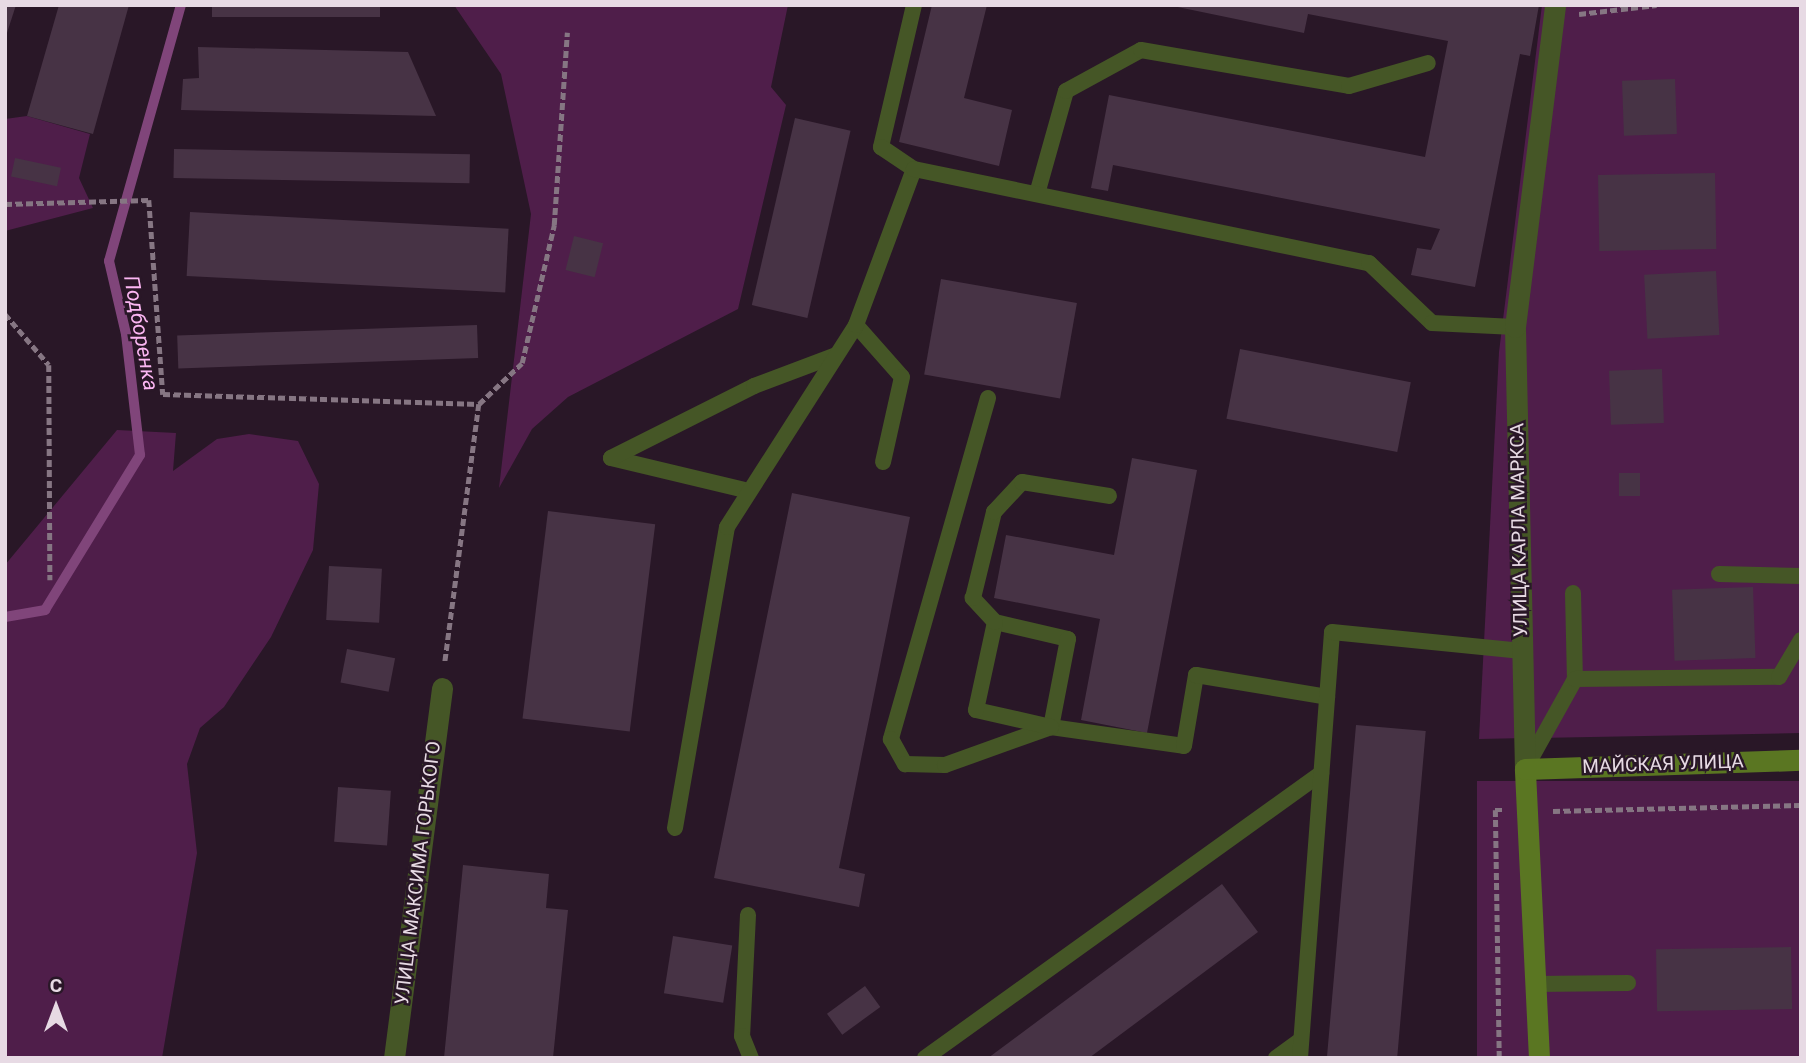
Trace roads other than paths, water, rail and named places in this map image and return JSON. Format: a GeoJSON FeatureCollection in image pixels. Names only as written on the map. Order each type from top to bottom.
{"type":"FeatureCollection","features":[{"type":"Feature","properties":{"kind":"street","name":"УЛИЦА КАРЛА МАРКСА"},"geometry":{"type":"LineString","coordinates":[[1539,1058],[1525,769],[1515,327],[1555,11]]}},
{"type":"Feature","properties":{"kind":"street","name":"УЛИЦА МАКСИМА ГОРЬКОГО"},"geometry":{"type":"LineString","coordinates":[[394,1058],[442,688]]}},
{"type":"Feature","properties":{"kind":"street","name":"МАЙСКАЯ УЛИЦА"},"geometry":{"type":"LineString","coordinates":[[1525,769],[1801,760]]}},
{"type":"Feature","properties":{"kind":"lane"},"geometry":{"type":"LineString","coordinates":[[914,5],[881,147],[914,169],[1369,263],[1432,323],[1515,327]]}},
{"type":"Feature","properties":{"kind":"lane"},"geometry":{"type":"LineString","coordinates":[[1037,194],[1066,91],[1141,50],[1349,86],[1429,63]]}},
{"type":"Feature","properties":{"kind":"lane"},"geometry":{"type":"LineString","coordinates":[[676,828],[727,527],[856,324],[914,169]]}},
{"type":"Feature","properties":{"kind":"lane"},"geometry":{"type":"LineString","coordinates":[[856,324],[902,377],[883,462]]}},
{"type":"Feature","properties":{"kind":"lane"},"geometry":{"type":"LineString","coordinates":[[749,491],[611,458],[754,386],[836,355]]}},
{"type":"Feature","properties":{"kind":"lane"},"geometry":{"type":"LineString","coordinates":[[988,398],[891,738],[905,764],[945,765],[1051,727]]}},
{"type":"Feature","properties":{"kind":"lane"},"geometry":{"type":"LineString","coordinates":[[1051,727],[1068,639],[995,622],[973,598],[994,512],[1022,482],[1109,496]]}},
{"type":"Feature","properties":{"kind":"lane"},"geometry":{"type":"LineString","coordinates":[[1719,574],[1801,576]]}},
{"type":"Feature","properties":{"kind":"lane"},"geometry":{"type":"LineString","coordinates":[[1525,769],[1575,678],[1573,593]]}},
{"type":"Feature","properties":{"kind":"lane"},"geometry":{"type":"LineString","coordinates":[[995,622],[976,710],[1051,727],[1184,746],[1196,675],[1327,697]]}},
{"type":"Feature","properties":{"kind":"lane"},"geometry":{"type":"LineString","coordinates":[[1300,1058],[1332,632],[1522,651]]}},
{"type":"Feature","properties":{"kind":"lane"},"geometry":{"type":"LineString","coordinates":[[1575,678],[1779,677],[1801,640]]}},
{"type":"Feature","properties":{"kind":"lane"},"geometry":{"type":"LineString","coordinates":[[925,1058],[1321,773]]}},
{"type":"Feature","properties":{"kind":"lane"},"geometry":{"type":"LineString","coordinates":[[748,915],[742,1036],[751,1058]]}},
{"type":"Feature","properties":{"kind":"lane"},"geometry":{"type":"LineString","coordinates":[[1535,984],[1628,984]]}},
{"type":"Feature","properties":{"kind":"lane"},"geometry":{"type":"LineString","coordinates":[[1276,1058],[1301,1040]]}},
{"type":"Feature","properties":{"kind":"waterway","name":"Подборенка"},"geometry":{"type":"LineString","coordinates":[[5,617],[45,610],[140,455],[126,334],[109,261],[181,5]]}}]}
